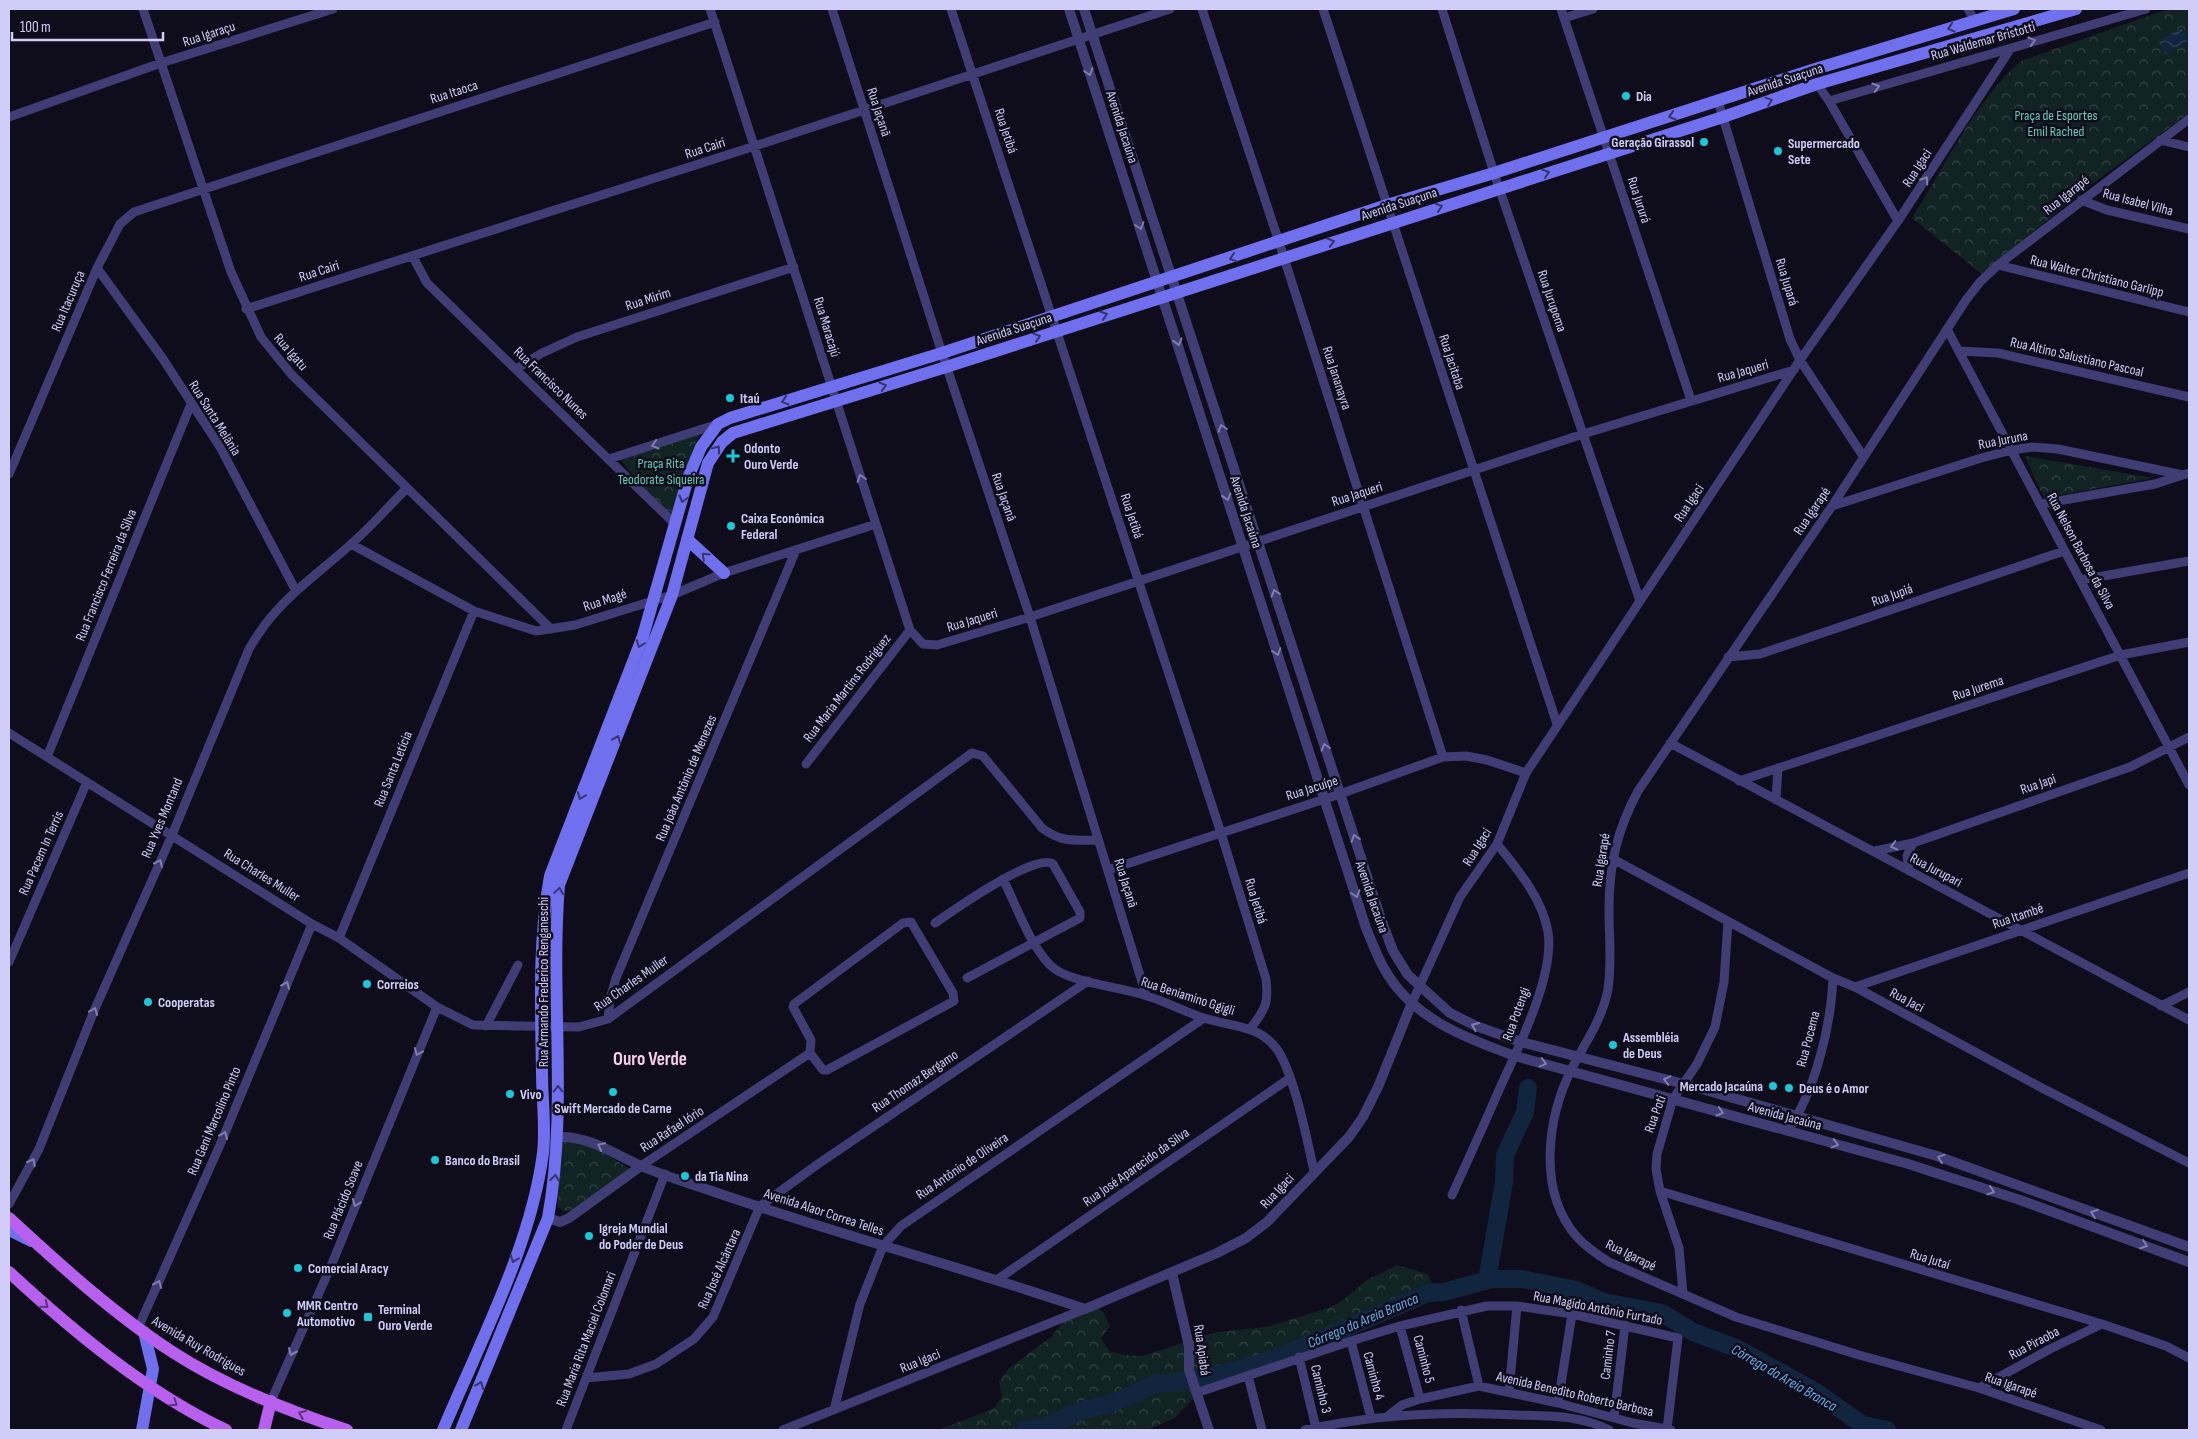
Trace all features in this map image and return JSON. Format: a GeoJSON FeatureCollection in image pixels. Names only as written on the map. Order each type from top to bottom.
{"type":"FeatureCollection","features":[{"type":"Feature","properties":{"kind":"main road","name":"Avenida Suaçuna"},"geometry":{"type":"LineString","coordinates":[[718,424],[730,418],[942,353],[1053,315],[1173,278],[1387,205],[2014,9]]}},
{"type":"Feature","properties":{"kind":"main road","name":"Avenida Suaçuna"},"geometry":{"type":"LineString","coordinates":[[734,433],[946,367],[1609,152],[1724,117],[1817,84],[2076,9]]}},
{"type":"Feature","properties":{"kind":"main road","name":"Rua Armando Frederico Renganeschi"},"geometry":{"type":"LineString","coordinates":[[442,1430],[505,1281],[533,1205],[543,1150],[541,1028],[543,913],[550,876],[643,636],[656,598],[688,478],[701,447],[718,424]]}},
{"type":"Feature","properties":{"kind":"main road","name":"Rua Armando Frederico Renganeschi"},"geometry":{"type":"LineString","coordinates":[[461,1430],[548,1218],[555,1182],[559,1137],[556,922],[559,885],[672,595],[708,463],[722,442],[734,433]]}},
{"type":"Feature","properties":{"kind":"main road"},"geometry":{"type":"LineString","coordinates":[[687,539],[724,573]]}},
{"type":"Feature","properties":{"kind":"main road"},"geometry":{"type":"LineString","coordinates":[[543,1150],[559,1137]]}},
{"type":"Feature","properties":{"kind":"main road"},"geometry":{"type":"LineString","coordinates":[[533,1205],[548,1218]]}},
{"type":"Feature","properties":{"kind":"main road","name":"Avenida Ruy Rodrigues"},"geometry":{"type":"LineString","coordinates":[[9,1218],[141,1330],[175,1354],[231,1385],[347,1430]]}},
{"type":"Feature","properties":{"kind":"main road"},"geometry":{"type":"LineString","coordinates":[[9,1230],[46,1250]]}},
{"type":"Feature","properties":{"kind":"main road"},"geometry":{"type":"LineString","coordinates":[[9,1272],[75,1329],[151,1387],[187,1412],[226,1430]]}},
{"type":"Feature","properties":{"kind":"main road"},"geometry":{"type":"LineString","coordinates":[[505,1281],[519,1290]]}},
{"type":"Feature","properties":{"kind":"main road"},"geometry":{"type":"LineString","coordinates":[[141,1330],[153,1370],[142,1430]]}},
{"type":"Feature","properties":{"kind":"main road"},"geometry":{"type":"LineString","coordinates":[[264,1430],[271,1401]]}},
{"type":"Feature","properties":{"kind":"street","name":"Rua Igatu"},"geometry":{"type":"LineString","coordinates":[[143,9],[203,189],[246,309],[261,337],[291,374],[551,629]]}},
{"type":"Feature","properties":{"kind":"street","name":"Rua Igaraçu"},"geometry":{"type":"LineString","coordinates":[[9,117],[161,63],[333,9]]}},
{"type":"Feature","properties":{"kind":"street","name":"Rua Maracajú"},"geometry":{"type":"LineString","coordinates":[[710,9],[910,630]]}},
{"type":"Feature","properties":{"kind":"street","name":"Rua Jaçanã"},"geometry":{"type":"LineString","coordinates":[[832,9],[946,367],[1030,616],[1146,995]]}},
{"type":"Feature","properties":{"kind":"street","name":"Rua Jetibá"},"geometry":{"type":"LineString","coordinates":[[951,9],[1058,330],[1221,833],[1266,979],[1268,998],[1263,1013],[1250,1029]]}},
{"type":"Feature","properties":{"kind":"street","name":"Avenida Jacaúna"},"geometry":{"type":"LineString","coordinates":[[1069,9],[1366,928],[1385,971],[1411,1005],[1437,1022],[1473,1041],[1514,1056],[1571,1070],[1905,1163],[2020,1200],[2189,1262]]}},
{"type":"Feature","properties":{"kind":"street","name":"Avenida Jacaúna"},"geometry":{"type":"LineString","coordinates":[[1084,9],[1178,291],[1340,794],[1394,951],[1408,976],[1418,987],[1450,1013],[1476,1026],[1521,1042],[1684,1084],[1937,1156],[2189,1247]]}},
{"type":"Feature","properties":{"kind":"street","name":"Rua Cairi"},"geometry":{"type":"LineString","coordinates":[[246,309],[755,146],[1170,9]]}},
{"type":"Feature","properties":{"kind":"street","name":"Rua Jananayra"},"geometry":{"type":"LineString","coordinates":[[1202,9],[1280,242],[1443,757]]}},
{"type":"Feature","properties":{"kind":"street","name":"Rua Jacitaba"},"geometry":{"type":"LineString","coordinates":[[1323,9],[1557,724]]}},
{"type":"Feature","properties":{"kind":"street","name":"Rua Jurupema"},"geometry":{"type":"LineString","coordinates":[[1442,9],[1499,188],[1640,601]]}},
{"type":"Feature","properties":{"kind":"street","name":"Rua Jururá"},"geometry":{"type":"LineString","coordinates":[[1561,9],[1691,400]]}},
{"type":"Feature","properties":{"kind":"street"},"geometry":{"type":"LineString","coordinates":[[1564,18],[1593,9]]}},
{"type":"Feature","properties":{"kind":"street"},"geometry":{"type":"LineString","coordinates":[[1968,9],[1976,21]]}},
{"type":"Feature","properties":{"kind":"street","name":"Rua Waldemar Bristotti"},"geometry":{"type":"LineString","coordinates":[[1829,101],[2146,9]]}},
{"type":"Feature","properties":{"kind":"street","name":"Rua Itaoca"},"geometry":{"type":"LineString","coordinates":[[203,189],[715,22]]}},
{"type":"Feature","properties":{"kind":"street","name":"Rua Igaci"},"geometry":{"type":"LineString","coordinates":[[784,1430],[1172,1273],[1246,1238],[1267,1222],[1349,1136],[1363,1117],[1378,1088],[1418,987],[1460,897],[1497,844],[1526,773],[1800,360],[1898,221],[2011,48]]}},
{"type":"Feature","properties":{"kind":"street"},"geometry":{"type":"LineString","coordinates":[[1817,84],[1829,101],[1898,221]]}},
{"type":"Feature","properties":{"kind":"street","name":"Rua Jupará"},"geometry":{"type":"LineString","coordinates":[[1718,101],[1790,339],[1800,360],[1863,456]]}},
{"type":"Feature","properties":{"kind":"street","name":"Rua Igarapé"},"geometry":{"type":"LineString","coordinates":[[2101,1430],[1979,1388],[1859,1355],[1736,1317],[1603,1258],[1576,1236],[1561,1213],[1554,1191],[1550,1166],[1551,1140],[1556,1113],[1571,1070],[1598,1018],[1607,992],[1611,968],[1610,888],[1617,836],[1626,814],[1670,742],[1832,506],[1863,456],[1980,282],[1998,265],[2081,200],[2189,119]]}},
{"type":"Feature","properties":{"kind":"street"},"geometry":{"type":"LineString","coordinates":[[2160,140],[2189,147]]}},
{"type":"Feature","properties":{"kind":"street","name":"Rua Itacuruça"},"geometry":{"type":"LineString","coordinates":[[9,474],[97,268],[120,224],[134,212],[203,189]]}},
{"type":"Feature","properties":{"kind":"street","name":"Rua Isabel Vilha"},"geometry":{"type":"LineString","coordinates":[[2081,200],[2107,210],[2189,229]]}},
{"type":"Feature","properties":{"kind":"street","name":"Rua Francisco Nunes"},"geometry":{"type":"LineString","coordinates":[[413,257],[427,283],[675,524]]}},
{"type":"Feature","properties":{"kind":"street","name":"Rua Walter Christiano Garlipp"},"geometry":{"type":"LineString","coordinates":[[1998,265],[2189,312]]}},
{"type":"Feature","properties":{"kind":"street","name":"Rua Mirim"},"geometry":{"type":"LineString","coordinates":[[516,369],[542,352],[577,337],[794,267]]}},
{"type":"Feature","properties":{"kind":"street","name":"Rua Santa Melânia"},"geometry":{"type":"LineString","coordinates":[[97,268],[163,359],[220,447],[296,591]]}},
{"type":"Feature","properties":{"kind":"street","name":"Rua Nelson Barbosa da Silva"},"geometry":{"type":"LineString","coordinates":[[1947,329],[2189,785]]}},
{"type":"Feature","properties":{"kind":"street","name":"Rua Altino Salustiano Pascoal"},"geometry":{"type":"LineString","coordinates":[[1959,351],[1998,353],[2189,397]]}},
{"type":"Feature","properties":{"kind":"street","name":"Rua Jaqueri"},"geometry":{"type":"LineString","coordinates":[[910,630],[918,641],[929,646],[1030,616],[1583,434],[1794,370]]}},
{"type":"Feature","properties":{"kind":"street","name":"Rua Francisco Ferreira da Silva"},"geometry":{"type":"LineString","coordinates":[[47,757],[191,404]]}},
{"type":"Feature","properties":{"kind":"street"},"geometry":{"type":"LineString","coordinates":[[609,459],[718,424]]}},
{"type":"Feature","properties":{"kind":"street","name":"Rua Juruna"},"geometry":{"type":"LineString","coordinates":[[1832,506],[2012,450],[2033,447],[2058,449],[2186,474]]}},
{"type":"Feature","properties":{"kind":"street"},"geometry":{"type":"LineString","coordinates":[[2041,504],[2155,484],[2186,474]]}},
{"type":"Feature","properties":{"kind":"street","name":"Rua Yves Montand"},"geometry":{"type":"LineString","coordinates":[[9,1204],[39,1149],[94,1011],[172,835],[248,649],[262,625],[296,591],[351,544],[407,488]]}},
{"type":"Feature","properties":{"kind":"street","name":"Rua Magé"},"geometry":{"type":"LineString","coordinates":[[351,544],[474,611],[536,631],[575,624],[656,598],[672,595],[724,573],[876,524]]}},
{"type":"Feature","properties":{"kind":"street","name":"Rua João Antônio de Menezes"},"geometry":{"type":"LineString","coordinates":[[608,1019],[610,999],[616,978],[796,550]]}},
{"type":"Feature","properties":{"kind":"street","name":"Rua Jupiá"},"geometry":{"type":"LineString","coordinates":[[1728,657],[1760,654],[2064,551]]}},
{"type":"Feature","properties":{"kind":"street"},"geometry":{"type":"LineString","coordinates":[[2080,580],[2189,561]]}},
{"type":"Feature","properties":{"kind":"street","name":"Rua Santa Letícia"},"geometry":{"type":"LineString","coordinates":[[339,938],[474,611]]}},
{"type":"Feature","properties":{"kind":"street","name":"Rua Maria Martins Rodriguez"},"geometry":{"type":"LineString","coordinates":[[806,764],[910,630]]}},
{"type":"Feature","properties":{"kind":"street","name":"Rua Jurema"},"geometry":{"type":"LineString","coordinates":[[1739,781],[2121,656],[2189,642]]}},
{"type":"Feature","properties":{"kind":"street","name":"Rua Charles Muller"},"geometry":{"type":"LineString","coordinates":[[9,733],[312,924],[339,938],[437,1007],[464,1022],[486,1026],[541,1028],[594,1025],[608,1019],[967,755],[977,754],[982,756],[1042,828],[1051,835],[1068,841],[1098,840]]}},
{"type":"Feature","properties":{"kind":"street","name":"Rua Japi"},"geometry":{"type":"LineString","coordinates":[[1875,851],[1914,843],[2130,766],[2189,737]]}},
{"type":"Feature","properties":{"kind":"street","name":"Rua Jurupari"},"geometry":{"type":"LineString","coordinates":[[1670,742],[1739,781],[1875,851],[2189,1020]]}},
{"type":"Feature","properties":{"kind":"street","name":"Rua Jacuípe"},"geometry":{"type":"LineString","coordinates":[[1108,870],[1340,794],[1443,757],[1466,756],[1487,760],[1526,773]]}},
{"type":"Feature","properties":{"kind":"street"},"geometry":{"type":"LineString","coordinates":[[1776,800],[1778,768]]}},
{"type":"Feature","properties":{"kind":"street","name":"Rua Pacem In Terris"},"geometry":{"type":"LineString","coordinates":[[9,962],[87,782]]}},
{"type":"Feature","properties":{"kind":"street"},"geometry":{"type":"LineString","coordinates":[[1909,871],[1907,856],[1914,843]]}},
{"type":"Feature","properties":{"kind":"street","name":"Rua Potengi"},"geometry":{"type":"LineString","coordinates":[[1452,1195],[1521,1042],[1546,972],[1548,933],[1537,902],[1517,868],[1497,844]]}},
{"type":"Feature","properties":{"kind":"street","name":"Rua Jaci"},"geometry":{"type":"LineString","coordinates":[[1613,859],[1833,978],[1856,988],[2040,1087],[2189,1163]]}},
{"type":"Feature","properties":{"kind":"street"},"geometry":{"type":"LineString","coordinates":[[935,923],[1003,879],[1044,861],[1051,862],[1080,912],[1078,921],[967,978]]}},
{"type":"Feature","properties":{"kind":"street","name":"Rua Itambé"},"geometry":{"type":"LineString","coordinates":[[1856,988],[2019,930],[2189,873]]}},
{"type":"Feature","properties":{"kind":"street"},"geometry":{"type":"LineString","coordinates":[[1003,879],[1035,944]]}},
{"type":"Feature","properties":{"kind":"street","name":"Rua Poti"},"geometry":{"type":"LineString","coordinates":[[1683,1294],[1679,1248],[1660,1191],[1656,1169],[1657,1154],[1673,1099],[1708,1045],[1715,1027],[1724,982],[1728,921]]}},
{"type":"Feature","properties":{"kind":"street"},"geometry":{"type":"LineString","coordinates":[[903,923],[914,924],[953,993],[954,1001],[827,1070],[821,1069],[810,1053],[811,1040],[794,1004],[903,923]]}},
{"type":"Feature","properties":{"kind":"street","name":"Rua Geni Marcolino Pinto"},"geometry":{"type":"LineString","coordinates":[[141,1330],[312,924]]}},
{"type":"Feature","properties":{"kind":"street","name":"Rua Beniamino Ggigli"},"geometry":{"type":"LineString","coordinates":[[1035,944],[1050,965],[1057,970],[1088,981],[1146,995],[1204,1018],[1250,1029],[1276,1048],[1290,1078],[1314,1171]]}},
{"type":"Feature","properties":{"kind":"street"},"geometry":{"type":"LineString","coordinates":[[486,1026],[518,965]]}},
{"type":"Feature","properties":{"kind":"street","name":"Rua Pocema"},"geometry":{"type":"LineString","coordinates":[[1788,1131],[1806,1099],[1828,1023],[1833,978]]}},
{"type":"Feature","properties":{"kind":"street","name":"Rua Thomaz Bergamo"},"geometry":{"type":"LineString","coordinates":[[760,1206],[826,1158],[1088,981]]}},
{"type":"Feature","properties":{"kind":"street"},"geometry":{"type":"LineString","coordinates":[[2161,1006],[2189,992]]}},
{"type":"Feature","properties":{"kind":"street","name":"Rua Plácido Soave"},"geometry":{"type":"LineString","coordinates":[[271,1401],[331,1266],[437,1007]]}},
{"type":"Feature","properties":{"kind":"street","name":"Rua Antônio de Oliveira"},"geometry":{"type":"LineString","coordinates":[[834,1410],[855,1322],[883,1246],[901,1226],[920,1211],[1204,1018]]}},
{"type":"Feature","properties":{"kind":"street","name":"Rua Rafael Iório"},"geometry":{"type":"LineString","coordinates":[[548,1218],[560,1222],[569,1218],[641,1166],[810,1053]]}},
{"type":"Feature","properties":{"kind":"street","name":"Rua José Aparecido da Silva"},"geometry":{"type":"LineString","coordinates":[[998,1279],[1290,1078]]}},
{"type":"Feature","properties":{"kind":"street","name":"Avenida Alaor Correa Telles"},"geometry":{"type":"LineString","coordinates":[[559,1137],[573,1137],[595,1143],[641,1166],[883,1246],[998,1279],[1085,1309]]}},
{"type":"Feature","properties":{"kind":"street","name":"Rua Maria Rita Maciel Colomari"},"geometry":{"type":"LineString","coordinates":[[566,1430],[665,1174]]}},
{"type":"Feature","properties":{"kind":"street","name":"Rua Jutaí"},"geometry":{"type":"LineString","coordinates":[[1660,1191],[2102,1324],[2166,1346],[2189,1358]]}},
{"type":"Feature","properties":{"kind":"street","name":"Rua José Alcântara"},"geometry":{"type":"LineString","coordinates":[[586,1378],[629,1374],[662,1361],[694,1339],[713,1317],[760,1206]]}},
{"type":"Feature","properties":{"kind":"street","name":"Rua Apiabá"},"geometry":{"type":"LineString","coordinates":[[1172,1273],[1190,1346],[1189,1370],[1210,1430]]}},
{"type":"Feature","properties":{"kind":"street","name":"Rua Magido Antônio Furtado"},"geometry":{"type":"LineString","coordinates":[[1195,1391],[1248,1376],[1299,1357],[1400,1326],[1461,1310],[1487,1306],[1518,1306],[1572,1314],[1678,1338],[1669,1430]]}},
{"type":"Feature","properties":{"kind":"street"},"geometry":{"type":"LineString","coordinates":[[1509,1391],[1518,1306]]}},
{"type":"Feature","properties":{"kind":"street"},"geometry":{"type":"LineString","coordinates":[[1461,1310],[1479,1386]]}},
{"type":"Feature","properties":{"kind":"street"},"geometry":{"type":"LineString","coordinates":[[1558,1402],[1572,1314]]}},
{"type":"Feature","properties":{"kind":"street","name":"Rua Piraoba"},"geometry":{"type":"LineString","coordinates":[[1979,1388],[2050,1349],[2102,1324]]}},
{"type":"Feature","properties":{"kind":"street","name":"Caminho 7"},"geometry":{"type":"LineString","coordinates":[[1614,1418],[1626,1325]]}},
{"type":"Feature","properties":{"kind":"street","name":"Caminho 5"},"geometry":{"type":"LineString","coordinates":[[1400,1326],[1420,1399]]}},
{"type":"Feature","properties":{"kind":"street","name":"Caminho 4"},"geometry":{"type":"LineString","coordinates":[[1351,1341],[1371,1418]]}},
{"type":"Feature","properties":{"kind":"street","name":"Caminho 3"},"geometry":{"type":"LineString","coordinates":[[1299,1357],[1316,1428]]}},
{"type":"Feature","properties":{"kind":"street"},"geometry":{"type":"LineString","coordinates":[[1248,1376],[1262,1430]]}},
{"type":"Feature","properties":{"kind":"street","name":"Avenida Benedito Roberto Barbosa"},"geometry":{"type":"LineString","coordinates":[[1389,1415],[1402,1405],[1420,1399],[1479,1386],[1558,1402],[1614,1418],[1630,1426],[1669,1430]]}},
{"type":"Feature","properties":{"kind":"street","name":"Avenida Benedito Roberto Barbosa"},"geometry":{"type":"LineString","coordinates":[[1305,1430],[1389,1415],[1485,1413],[1566,1417],[1595,1423],[1609,1430]]}},
{"type":"Feature","properties":{"kind":"green space","name":"Praça de Esportes Emil Rached"},"geometry":{"type":"Polygon","coordinates":[[[2168,9],[2189,9],[2189,113],[2084,190],[1982,274],[1912,218],[1975,114],[1989,95],[2021,61],[2168,9]]]}},
{"type":"Feature","properties":{"kind":"green space","name":"Praça Rita Teodorate Siqueira"},"geometry":{"type":"Polygon","coordinates":[[[702,431],[695,444],[672,516],[621,460],[702,431]]]}},
{"type":"Feature","properties":{"kind":"green space"},"geometry":{"type":"Polygon","coordinates":[[[2025,456],[2153,478],[2044,498],[2025,456]]]}},
{"type":"Feature","properties":{"kind":"green space"},"geometry":{"type":"Polygon","coordinates":[[[573,1141],[594,1147],[630,1169],[574,1211],[565,1211],[557,1207],[562,1142],[573,1141]]]}},
{"type":"Feature","properties":{"kind":"green space"},"geometry":{"type":"Polygon","coordinates":[[[1397,1265],[1427,1274],[1437,1291],[1337,1337],[1287,1356],[1210,1381],[1175,1418],[1147,1430],[938,1430],[993,1409],[1002,1397],[999,1381],[1009,1368],[1051,1337],[1063,1322],[1090,1303],[1103,1312],[1110,1326],[1101,1338],[1109,1351],[1125,1355],[1142,1356],[1217,1332],[1267,1327],[1328,1308],[1342,1301],[1367,1280],[1397,1265]]]}},
{"type":"Feature","properties":{"kind":"water"},"geometry":{"type":"Polygon","coordinates":[[[2181,28],[2189,40],[2165,54],[2158,41],[2181,28]]]}},
{"type":"Feature","properties":{"kind":"waterway"},"geometry":{"type":"LineString","coordinates":[[1487,1280],[1504,1182],[1505,1155],[1525,1112],[1528,1088]]}},
{"type":"Feature","properties":{"kind":"waterway","name":"Córrego da Areia Branca"},"geometry":{"type":"LineString","coordinates":[[1025,1430],[1046,1426],[1086,1409],[1113,1403],[1155,1384],[1179,1382],[1224,1373],[1274,1359],[1428,1293],[1444,1292],[1491,1279],[1522,1279],[1576,1290],[1604,1302],[1662,1313],[1693,1332],[1736,1348],[1816,1392],[1863,1425],[1887,1430]]}},
{"type":"Feature","properties":{"kind":"place","name":"Dia"},"geometry":{"type":"Point","coordinates":[1626,96]}},
{"type":"Feature","properties":{"kind":"place","name":"Geração Girassol"},"geometry":{"type":"Point","coordinates":[1704,142]}},
{"type":"Feature","properties":{"kind":"place","name":"Supermercado Sete"},"geometry":{"type":"Point","coordinates":[1778,151]}},
{"type":"Feature","properties":{"kind":"place","name":"Itaú"},"geometry":{"type":"Point","coordinates":[730,398]}},
{"type":"Feature","properties":{"kind":"place","name":"Odonto Ouro Verde"},"geometry":{"type":"Point","coordinates":[733,456]}},
{"type":"Feature","properties":{"kind":"place","name":"Caixa Econômica Federal"},"geometry":{"type":"Point","coordinates":[731,526]}},
{"type":"Feature","properties":{"kind":"place","name":"Correios"},"geometry":{"type":"Point","coordinates":[367,984]}},
{"type":"Feature","properties":{"kind":"place","name":"Cooperatas"},"geometry":{"type":"Point","coordinates":[148,1002]}},
{"type":"Feature","properties":{"kind":"place","name":"Assembléia de Deus"},"geometry":{"type":"Point","coordinates":[1613,1045]}},
{"type":"Feature","properties":{"kind":"place","name":"Mercado Jacaúna"},"geometry":{"type":"Point","coordinates":[1773,1086]}},
{"type":"Feature","properties":{"kind":"place","name":"Deus é o Amor"},"geometry":{"type":"Point","coordinates":[1789,1088]}},
{"type":"Feature","properties":{"kind":"place","name":"Swift Mercado de Carne"},"geometry":{"type":"Point","coordinates":[613,1092]}},
{"type":"Feature","properties":{"kind":"place","name":"Vivo"},"geometry":{"type":"Point","coordinates":[510,1094]}},
{"type":"Feature","properties":{"kind":"place","name":"Banco do Brasil"},"geometry":{"type":"Point","coordinates":[435,1160]}},
{"type":"Feature","properties":{"kind":"place","name":"da Tia Nina"},"geometry":{"type":"Point","coordinates":[685,1176]}},
{"type":"Feature","properties":{"kind":"place","name":"Igreja Mundial do Poder de Deus"},"geometry":{"type":"Point","coordinates":[589,1236]}},
{"type":"Feature","properties":{"kind":"place","name":"Comercial Aracy"},"geometry":{"type":"Point","coordinates":[298,1268]}},
{"type":"Feature","properties":{"kind":"place","name":"MMR Centro Automotivo"},"geometry":{"type":"Point","coordinates":[287,1313]}},
{"type":"Feature","properties":{"kind":"place","name":"Terminal Ouro Verde"},"geometry":{"type":"Point","coordinates":[368,1317]}},
{"type":"Feature","properties":{"kind":"district","name":"Ouro Verde"},"geometry":{"type":"Point","coordinates":[650,1059]}}]}
